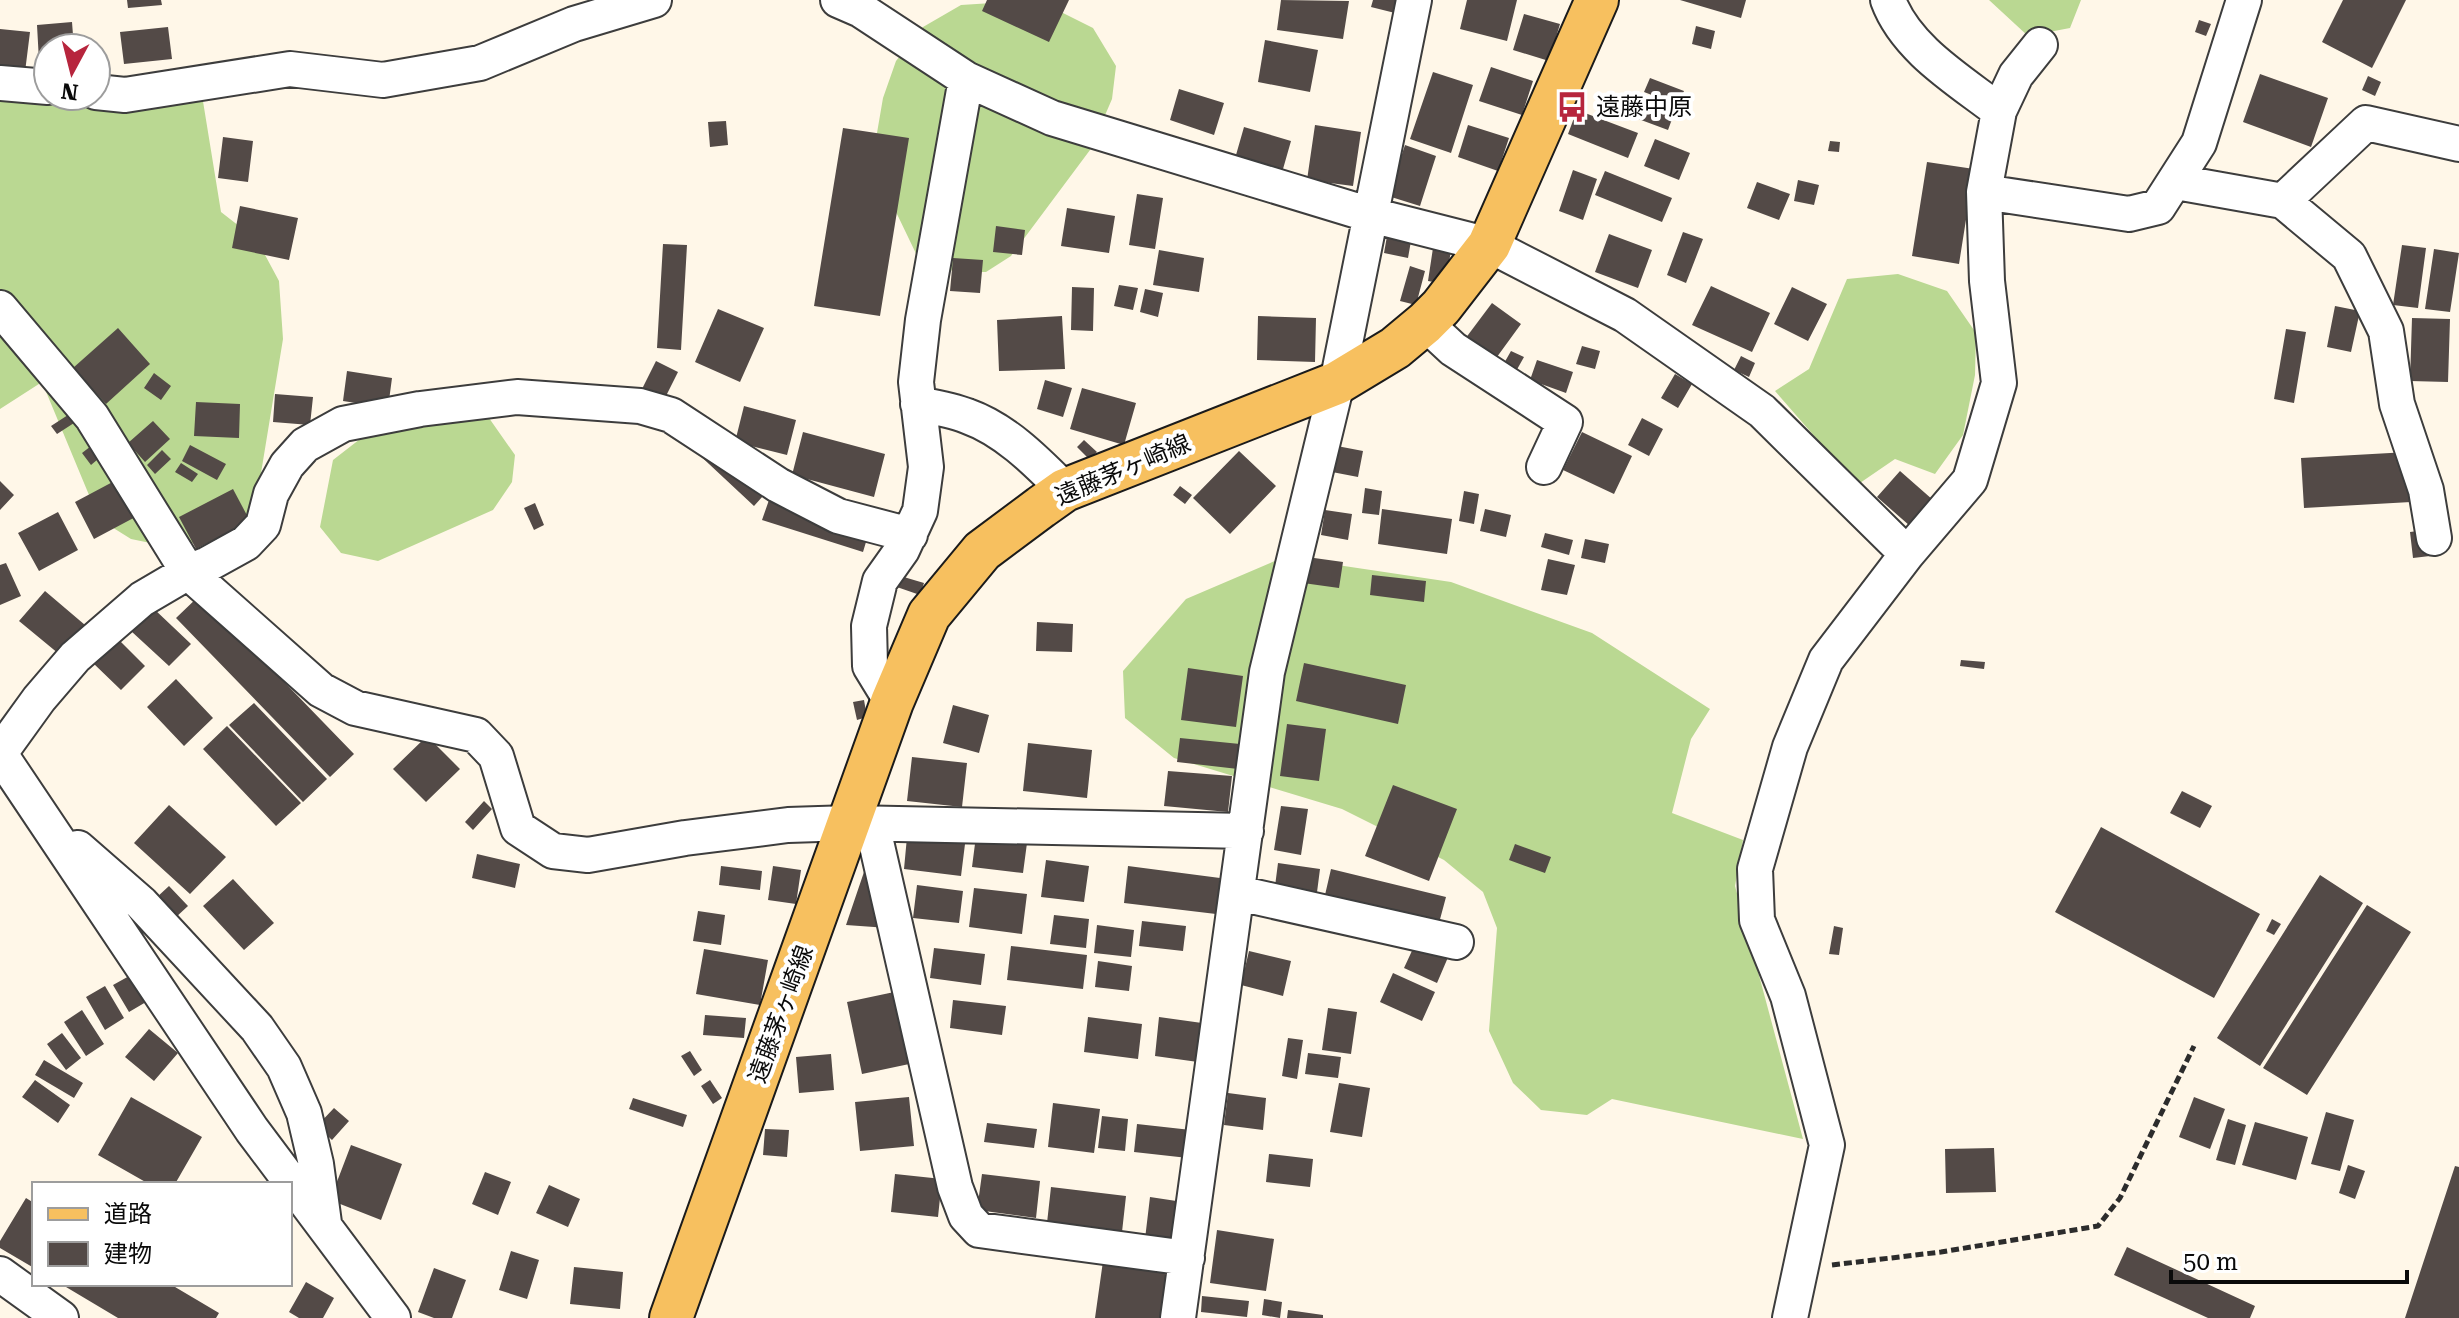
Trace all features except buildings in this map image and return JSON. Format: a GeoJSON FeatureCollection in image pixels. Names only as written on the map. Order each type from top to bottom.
{"type":"FeatureCollection","features":[{"type":"Feature","properties":{"kind":"main road","name":"遠藤茅ヶ崎線"},"geometry":{"type":"LineString","coordinates":[[671,1318],[861,824],[892,702],[929,615],[982,551],[1065,490],[1337,383],[1395,348],[1425,323],[1489,245],[1597,0]]}},
{"type":"Feature","properties":{"kind":"street"},"geometry":{"type":"LineString","coordinates":[[112,94],[125,95],[290,69],[383,80],[480,63],[571,12],[654,0]]}},
{"type":"Feature","properties":{"kind":"street"},"geometry":{"type":"LineString","coordinates":[[1178,1318],[1267,672],[1337,383],[1414,0]]}},
{"type":"Feature","properties":{"kind":"street"},"geometry":{"type":"LineString","coordinates":[[1888,0],[1894,18],[1922,50],[1999,111]]}},
{"type":"Feature","properties":{"kind":"street"},"geometry":{"type":"LineString","coordinates":[[1984,192],[2129,214],[2158,207],[2199,143],[2244,0]]}},
{"type":"Feature","properties":{"kind":"street"},"geometry":{"type":"LineString","coordinates":[[855,3],[966,79],[1052,118],[1371,215],[1489,245],[1625,315],[1762,411],[1907,554]]}},
{"type":"Feature","properties":{"kind":"street"},"geometry":{"type":"LineString","coordinates":[[1790,1318],[1827,1145],[1788,996],[1757,920],[1755,869],[1790,747],[1826,660],[1907,554],[1970,480],[1999,383],[1987,281],[1984,192],[1999,111],[2016,75],[2040,45]]}},
{"type":"Feature","properties":{"kind":"street"},"geometry":{"type":"LineString","coordinates":[[892,702],[870,666],[869,626],[880,581],[910,535],[920,511],[926,467],[916,382],[923,320],[966,79]]}},
{"type":"Feature","properties":{"kind":"street"},"geometry":{"type":"LineString","coordinates":[[0,83],[32,86]]}},
{"type":"Feature","properties":{"kind":"street"},"geometry":{"type":"LineString","coordinates":[[2283,201],[2366,123],[2459,144]]}},
{"type":"Feature","properties":{"kind":"street"},"geometry":{"type":"LineString","coordinates":[[2176,182],[2283,201],[2349,256],[2386,331],[2397,404],[2426,490],[2434,538]]}},
{"type":"Feature","properties":{"kind":"street"},"geometry":{"type":"LineString","coordinates":[[0,308],[92,417],[188,572],[321,690],[355,708],[476,735],[496,756],[518,828],[553,851],[588,855],[685,838],[788,825],[1246,831]]}},
{"type":"Feature","properties":{"kind":"street"},"geometry":{"type":"LineString","coordinates":[[1425,323],[1453,349],[1565,422],[1544,467]]}},
{"type":"Feature","properties":{"kind":"street"},"geometry":{"type":"LineString","coordinates":[[291,1182],[252,1130],[0,754],[39,699],[75,657],[142,599],[246,543],[263,525],[271,494],[287,465],[305,445],[343,424],[420,409],[517,397],[640,406],[671,415],[778,485],[838,516],[910,535]]}},
{"type":"Feature","properties":{"kind":"street"},"geometry":{"type":"LineString","coordinates":[[918,404],[966,415],[993,429],[1024,450],[1065,490]]}},
{"type":"Feature","properties":{"kind":"street"},"geometry":{"type":"LineString","coordinates":[[41,817],[141,903],[257,1028],[284,1067],[304,1113],[316,1164],[324,1227]]}},
{"type":"Feature","properties":{"kind":"street"},"geometry":{"type":"LineString","coordinates":[[861,824],[955,1187],[966,1216],[979,1230],[1187,1258]]}},
{"type":"Feature","properties":{"kind":"street"},"geometry":{"type":"LineString","coordinates":[[1238,893],[1456,942]]}},
{"type":"Feature","properties":{"kind":"street"},"geometry":{"type":"LineString","coordinates":[[292,1184],[393,1318]]}},
{"type":"Feature","properties":{"kind":"street"},"geometry":{"type":"LineString","coordinates":[[0,1274],[61,1318]]}},
{"type":"Feature","properties":{"kind":"path"},"geometry":{"type":"LineString","coordinates":[[1799,1269],[1941,1252],[2098,1226],[2120,1198],[2194,1046]]}},
{"type":"Feature","properties":{"kind":"green space"},"geometry":{"type":"Polygon","coordinates":[[[1989,0],[2081,0],[2070,28],[2028,36],[1989,0]]]}},
{"type":"Feature","properties":{"kind":"green space"},"geometry":{"type":"Polygon","coordinates":[[[1008,2],[1053,8],[1093,28],[1116,66],[1112,99],[1090,150],[1011,256],[986,272],[959,272],[921,264],[872,162],[883,98],[896,61],[923,27],[961,5],[1008,2]]]}},
{"type":"Feature","properties":{"kind":"green space"},"geometry":{"type":"Polygon","coordinates":[[[201,89],[221,212],[257,240],[279,281],[283,339],[253,522],[231,539],[165,546],[131,539],[99,519],[42,382],[0,409],[0,94],[32,96],[32,112],[112,112],[112,101],[131,102],[201,89]]]}},
{"type":"Feature","properties":{"kind":"green space"},"geometry":{"type":"Polygon","coordinates":[[[1898,274],[1947,291],[1976,333],[1975,375],[1963,435],[1935,474],[1895,459],[1857,485],[1775,391],[1809,369],[1847,279],[1898,274]]]}},
{"type":"Feature","properties":{"kind":"green space"},"geometry":{"type":"Polygon","coordinates":[[[418,394],[453,394],[489,418],[515,455],[512,482],[493,510],[378,561],[341,553],[320,527],[333,460],[418,394]]]}},
{"type":"Feature","properties":{"kind":"green space"},"geometry":{"type":"Polygon","coordinates":[[[1284,557],[1451,582],[1592,633],[1710,709],[1691,739],[1672,813],[1743,840],[1735,886],[1803,1139],[1612,1099],[1587,1115],[1541,1110],[1513,1083],[1489,1031],[1497,928],[1483,892],[1444,860],[1342,809],[1174,758],[1125,718],[1123,671],[1186,599],[1284,557]]]}},
{"type":"Feature","properties":{"kind":"place","name":"遠藤中原"},"geometry":{"type":"Point","coordinates":[1572,107]}}]}
